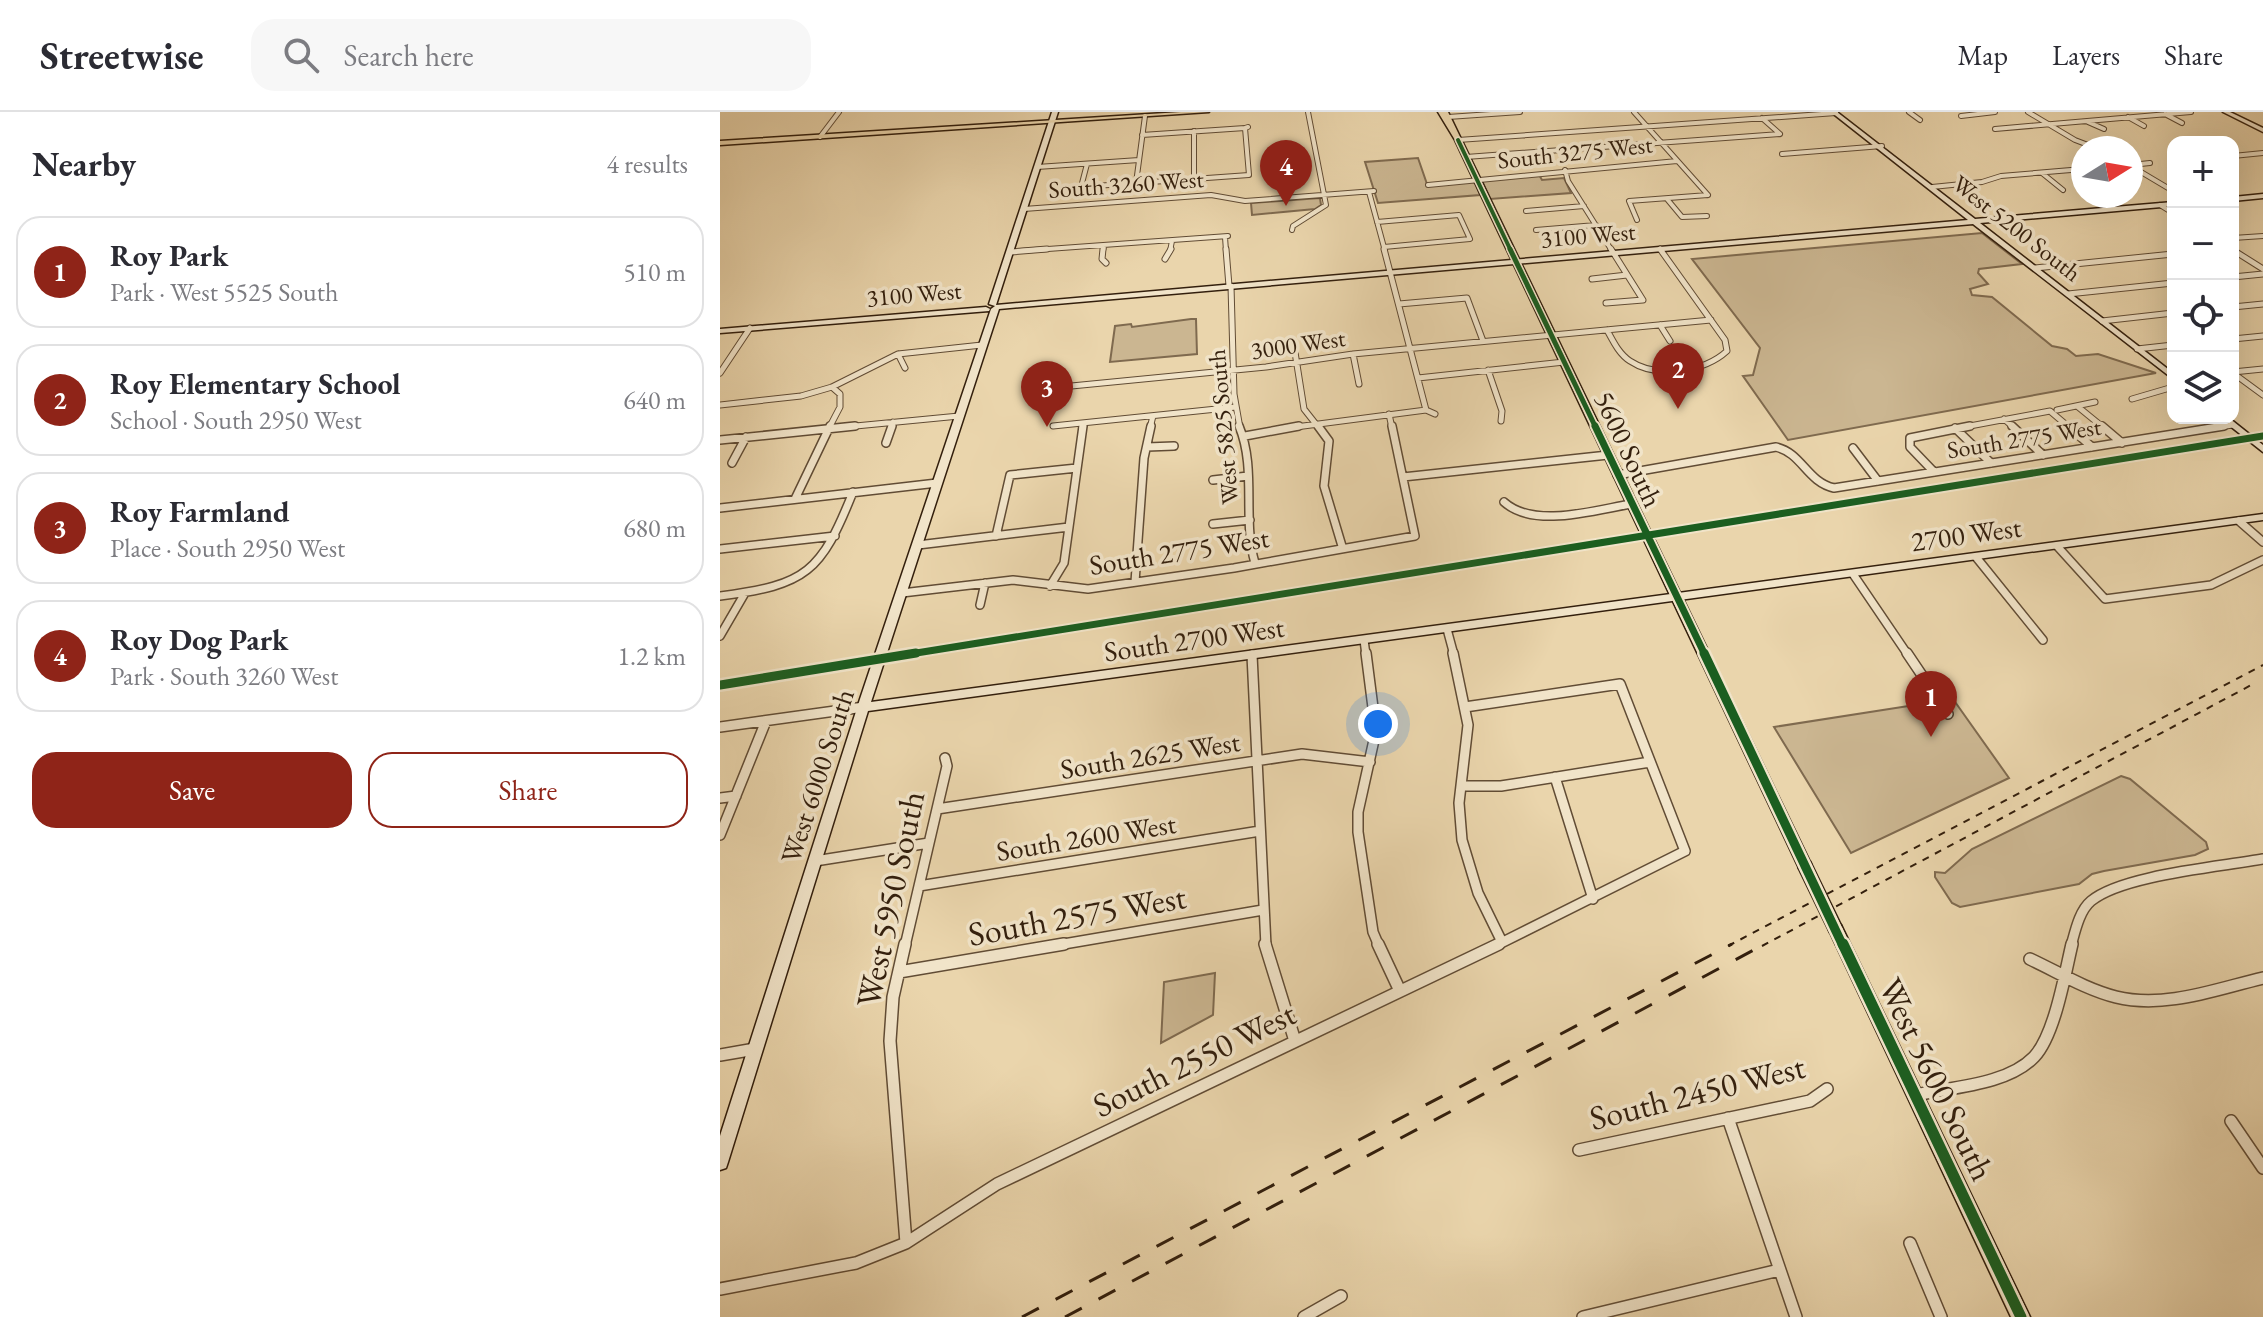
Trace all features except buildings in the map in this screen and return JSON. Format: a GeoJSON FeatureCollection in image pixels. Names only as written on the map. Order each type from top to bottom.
{"type":"FeatureCollection","features":[{"type":"Feature","properties":{"kind":"main road"},"geometry":{"type":"LineString","coordinates":[[720,143],[1206,112]]}},
{"type":"Feature","properties":{"kind":"main road","name":"5600 South"},"geometry":{"type":"LineString","coordinates":[[1445,114],[1804,864]]}},
{"type":"Feature","properties":{"kind":"main road","name":"West 5600 South"},"geometry":{"type":"LineString","coordinates":[[1804,864],[2021,1317]]}},
{"type":"Feature","properties":{"kind":"street"},"geometry":{"type":"LineString","coordinates":[[820,137],[839,112]]}},
{"type":"Feature","properties":{"kind":"street","name":"West 6000 South"},"geometry":{"type":"LineString","coordinates":[[720,1162],[1055,112]]}},
{"type":"Feature","properties":{"kind":"street"},"geometry":{"type":"LineString","coordinates":[[1292,230],[1293,226],[1325,207],[1308,112]]}},
{"type":"Feature","properties":{"kind":"street"},"geometry":{"type":"LineString","coordinates":[[1445,114],[1520,112]]}},
{"type":"Feature","properties":{"kind":"street"},"geometry":{"type":"LineString","coordinates":[[1634,112],[1708,195],[1629,201],[1637,220]]}},
{"type":"Feature","properties":{"kind":"street"},"geometry":{"type":"LineString","coordinates":[[1458,140],[1835,112]]}},
{"type":"Feature","properties":{"kind":"street","name":"West 5200 South"},"geometry":{"type":"LineString","coordinates":[[1835,112],[2167,372]]}},
{"type":"Feature","properties":{"kind":"street"},"geometry":{"type":"LineString","coordinates":[[1909,112],[1920,120]]}},
{"type":"Feature","properties":{"kind":"street"},"geometry":{"type":"LineString","coordinates":[[1961,116],[1995,112]]}},
{"type":"Feature","properties":{"kind":"street"},"geometry":{"type":"LineString","coordinates":[[2028,112],[2072,136]]}},
{"type":"Feature","properties":{"kind":"street"},"geometry":{"type":"LineString","coordinates":[[1995,129],[2191,112]]}},
{"type":"Feature","properties":{"kind":"street"},"geometry":{"type":"LineString","coordinates":[[2226,112],[2263,130]]}},
{"type":"Feature","properties":{"kind":"street"},"geometry":{"type":"LineString","coordinates":[[2164,114],[2182,123]]}},
{"type":"Feature","properties":{"kind":"street"},"geometry":{"type":"LineString","coordinates":[[1136,183],[1145,116]]}},
{"type":"Feature","properties":{"kind":"street"},"geometry":{"type":"LineString","coordinates":[[2128,117],[2144,126]]}},
{"type":"Feature","properties":{"kind":"street"},"geometry":{"type":"LineString","coordinates":[[1466,157],[1780,134],[1762,118]]}},
{"type":"Feature","properties":{"kind":"street"},"geometry":{"type":"LineString","coordinates":[[2088,122],[2104,129]]}},
{"type":"Feature","properties":{"kind":"street"},"geometry":{"type":"LineString","coordinates":[[1087,164],[1081,187],[1249,175],[1246,127],[1142,135]]}},
{"type":"Feature","properties":{"kind":"street"},"geometry":{"type":"LineString","coordinates":[[1194,131],[1194,179]]}},
{"type":"Feature","properties":{"kind":"street"},"geometry":{"type":"LineString","coordinates":[[1782,154],[1882,146]]}},
{"type":"Feature","properties":{"kind":"street"},"geometry":{"type":"LineString","coordinates":[[2239,155],[2263,153]]}},
{"type":"Feature","properties":{"kind":"street"},"geometry":{"type":"LineString","coordinates":[[1037,167],[1139,160]]}},
{"type":"Feature","properties":{"kind":"street","name":"South 3275 West"},"geometry":{"type":"LineString","coordinates":[[1428,185],[1677,161]]}},
{"type":"Feature","properties":{"kind":"street"},"geometry":{"type":"LineString","coordinates":[[2143,164],[2150,163]]}},
{"type":"Feature","properties":{"kind":"street"},"geometry":{"type":"LineString","coordinates":[[1565,170],[1568,181],[1643,300],[1606,303]]}},
{"type":"Feature","properties":{"kind":"street"},"geometry":{"type":"LineString","coordinates":[[1932,187],[2071,170]]}},
{"type":"Feature","properties":{"kind":"street"},"geometry":{"type":"LineString","coordinates":[[2143,172],[2167,187]]}},
{"type":"Feature","properties":{"kind":"street"},"geometry":{"type":"LineString","coordinates":[[2041,173],[2063,190]]}},
{"type":"Feature","properties":{"kind":"street","name":"South 3260 West"},"geometry":{"type":"LineString","coordinates":[[1024,209],[1211,195],[1245,201],[1372,192],[1377,222]]}},
{"type":"Feature","properties":{"kind":"street"},"geometry":{"type":"LineString","coordinates":[[2239,198],[2263,196]]}},
{"type":"Feature","properties":{"kind":"street"},"geometry":{"type":"LineString","coordinates":[[1667,199],[1682,217],[1707,216]]}},
{"type":"Feature","properties":{"kind":"street","name":"3100 West"},"geometry":{"type":"LineString","coordinates":[[720,331],[2167,204]]}},
{"type":"Feature","properties":{"kind":"street"},"geometry":{"type":"LineString","coordinates":[[2160,205],[2167,209]]}},
{"type":"Feature","properties":{"kind":"street"},"geometry":{"type":"LineString","coordinates":[[1526,211],[1584,206]]}},
{"type":"Feature","properties":{"kind":"street"},"geometry":{"type":"LineString","coordinates":[[1384,247],[1470,239],[1459,215],[1377,222],[1426,410]]}},
{"type":"Feature","properties":{"kind":"street"},"geometry":{"type":"LineString","coordinates":[[1536,230],[1596,225]]}},
{"type":"Feature","properties":{"kind":"street"},"geometry":{"type":"LineString","coordinates":[[2239,238],[2263,236]]}},
{"type":"Feature","properties":{"kind":"street","name":"West 5825 South"},"geometry":{"type":"LineString","coordinates":[[1172,241],[1226,237],[1236,407],[1238,423],[1245,436],[1250,546],[1255,563]]}},
{"type":"Feature","properties":{"kind":"street"},"geometry":{"type":"LineString","coordinates":[[1011,252],[1172,241],[1170,254],[1165,259]]}},
{"type":"Feature","properties":{"kind":"street"},"geometry":{"type":"LineString","coordinates":[[1104,246],[1102,259],[1106,263]]}},
{"type":"Feature","properties":{"kind":"street"},"geometry":{"type":"LineString","coordinates":[[1607,330],[1621,354],[1635,364],[1649,368],[1702,365],[1723,357],[1728,346],[1660,249]]}},
{"type":"Feature","properties":{"kind":"street"},"geometry":{"type":"LineString","coordinates":[[2239,254],[2263,271]]}},
{"type":"Feature","properties":{"kind":"street"},"geometry":{"type":"LineString","coordinates":[[2035,268],[2167,255]]}},
{"type":"Feature","properties":{"kind":"street"},"geometry":{"type":"LineString","coordinates":[[2253,263],[2263,262]]}},
{"type":"Feature","properties":{"kind":"street"},"geometry":{"type":"LineString","coordinates":[[2239,276],[2263,271]]}},
{"type":"Feature","properties":{"kind":"street"},"geometry":{"type":"LineString","coordinates":[[1592,279],[1627,275]]}},
{"type":"Feature","properties":{"kind":"street"},"geometry":{"type":"LineString","coordinates":[[2068,294],[2167,284]]}},
{"type":"Feature","properties":{"kind":"street"},"geometry":{"type":"LineString","coordinates":[[1399,304],[1467,298],[1483,341]]}},
{"type":"Feature","properties":{"kind":"street"},"geometry":{"type":"LineString","coordinates":[[2239,306],[2263,304]]}},
{"type":"Feature","properties":{"kind":"street"},"geometry":{"type":"LineString","coordinates":[[2102,321],[2167,314]]}},
{"type":"Feature","properties":{"kind":"street","name":"3000 West"},"geometry":{"type":"LineString","coordinates":[[1047,406],[1051,388],[1233,371],[1410,348],[1711,320]]}},
{"type":"Feature","properties":{"kind":"street"},"geometry":{"type":"LineString","coordinates":[[1660,325],[1670,341]]}},
{"type":"Feature","properties":{"kind":"street"},"geometry":{"type":"LineString","coordinates":[[720,373],[750,328]]}},
{"type":"Feature","properties":{"kind":"street"},"geometry":{"type":"LineString","coordinates":[[2239,338],[2263,336]]}},
{"type":"Feature","properties":{"kind":"street"},"geometry":{"type":"LineString","coordinates":[[720,405],[779,400],[816,392],[898,354],[982,345]]}},
{"type":"Feature","properties":{"kind":"street"},"geometry":{"type":"LineString","coordinates":[[1294,346],[1304,409],[1329,441],[1324,486],[1342,546]]}},
{"type":"Feature","properties":{"kind":"street"},"geometry":{"type":"LineString","coordinates":[[2137,349],[2167,346]]}},
{"type":"Feature","properties":{"kind":"street"},"geometry":{"type":"LineString","coordinates":[[898,354],[905,368]]}},
{"type":"Feature","properties":{"kind":"street"},"geometry":{"type":"LineString","coordinates":[[1353,354],[1359,384]]}},
{"type":"Feature","properties":{"kind":"street"},"geometry":{"type":"LineString","coordinates":[[1418,378],[1564,362]]}},
{"type":"Feature","properties":{"kind":"street"},"geometry":{"type":"LineString","coordinates":[[2239,372],[2263,369]]}},
{"type":"Feature","properties":{"kind":"street"},"geometry":{"type":"LineString","coordinates":[[1488,370],[1502,411],[1501,421]]}},
{"type":"Feature","properties":{"kind":"street"},"geometry":{"type":"LineString","coordinates":[[2239,377],[2263,395]]}},
{"type":"Feature","properties":{"kind":"street"},"geometry":{"type":"LineString","coordinates":[[795,499],[842,399],[832,387]]}},
{"type":"Feature","properties":{"kind":"street"},"geometry":{"type":"LineString","coordinates":[[2132,399],[2167,389]]}},
{"type":"Feature","properties":{"kind":"street"},"geometry":{"type":"LineString","coordinates":[[1934,472],[1910,447],[1910,438],[2095,402]]}},
{"type":"Feature","properties":{"kind":"street"},"geometry":{"type":"LineString","coordinates":[[2077,406],[2122,443]]}},
{"type":"Feature","properties":{"kind":"street"},"geometry":{"type":"LineString","coordinates":[[1053,426],[1236,407]]}},
{"type":"Feature","properties":{"kind":"street"},"geometry":{"type":"LineString","coordinates":[[1245,436],[1389,414],[1426,410],[1435,414]]}},
{"type":"Feature","properties":{"kind":"street"},"geometry":{"type":"LineString","coordinates":[[2053,411],[2092,447]]}},
{"type":"Feature","properties":{"kind":"street"},"geometry":{"type":"LineString","coordinates":[[1389,414],[1403,477],[1608,455]]}},
{"type":"Feature","properties":{"kind":"street"},"geometry":{"type":"LineString","coordinates":[[720,440],[959,416]]}},
{"type":"Feature","properties":{"kind":"street"},"geometry":{"type":"LineString","coordinates":[[1135,582],[1147,447],[1153,416]]}},
{"type":"Feature","properties":{"kind":"street"},"geometry":{"type":"LineString","coordinates":[[2004,419],[2043,455]]}},
{"type":"Feature","properties":{"kind":"street"},"geometry":{"type":"LineString","coordinates":[[886,443],[893,422]]}},
{"type":"Feature","properties":{"kind":"street"},"geometry":{"type":"LineString","coordinates":[[1050,586],[1064,563],[1083,423]]}},
{"type":"Feature","properties":{"kind":"street"},"geometry":{"type":"LineString","coordinates":[[2233,425],[2263,449]]}},
{"type":"Feature","properties":{"kind":"street","name":"South 2775 West"},"geometry":{"type":"LineString","coordinates":[[1617,475],[1776,447],[1793,452],[1813,483],[1822,488],[2233,425]]}},
{"type":"Feature","properties":{"kind":"street"},"geometry":{"type":"LineString","coordinates":[[1955,428],[1991,463]]}},
{"type":"Feature","properties":{"kind":"street"},"geometry":{"type":"LineString","coordinates":[[732,463],[746,437]]}},
{"type":"Feature","properties":{"kind":"street"},"geometry":{"type":"LineString","coordinates":[[1147,447],[1174,446]]}},
{"type":"Feature","properties":{"kind":"street"},"geometry":{"type":"LineString","coordinates":[[1853,448],[1878,481]]}},
{"type":"Feature","properties":{"kind":"street"},"geometry":{"type":"LineString","coordinates":[[996,536],[1010,475],[1077,468]]}},
{"type":"Feature","properties":{"kind":"street"},"geometry":{"type":"LineString","coordinates":[[1213,480],[1248,476]]}},
{"type":"Feature","properties":{"kind":"street","name":"South 2775 West"},"geometry":{"type":"LineString","coordinates":[[902,593],[1013,580],[1078,590],[1415,536],[1403,477]]}},
{"type":"Feature","properties":{"kind":"street"},"geometry":{"type":"LineString","coordinates":[[720,508],[937,483]]}},
{"type":"Feature","properties":{"kind":"street"},"geometry":{"type":"LineString","coordinates":[[720,596],[763,591],[806,570],[821,558],[835,536],[853,492]]}},
{"type":"Feature","properties":{"kind":"street"},"geometry":{"type":"LineString","coordinates":[[1504,502],[1513,512],[1534,516],[1631,504]]}},
{"type":"Feature","properties":{"kind":"street","name":"2700 West"},"geometry":{"type":"LineString","coordinates":[[1675,598],[2263,517]]}},
{"type":"Feature","properties":{"kind":"street"},"geometry":{"type":"LineString","coordinates":[[1213,524],[1250,520]]}},
{"type":"Feature","properties":{"kind":"street"},"geometry":{"type":"LineString","coordinates":[[2239,521],[2263,542]]}},
{"type":"Feature","properties":{"kind":"street"},"geometry":{"type":"LineString","coordinates":[[918,545],[1069,527]]}},
{"type":"Feature","properties":{"kind":"street"},"geometry":{"type":"LineString","coordinates":[[720,549],[835,536]]}},
{"type":"Feature","properties":{"kind":"street"},"geometry":{"type":"LineString","coordinates":[[2057,546],[2105,599],[2211,585],[2263,560]]}},
{"type":"Feature","properties":{"kind":"street"},"geometry":{"type":"LineString","coordinates":[[1976,557],[2043,640]]}},
{"type":"Feature","properties":{"kind":"street"},"geometry":{"type":"LineString","coordinates":[[1853,574],[1948,714]]}},
{"type":"Feature","properties":{"kind":"street"},"geometry":{"type":"LineString","coordinates":[[980,605],[985,583]]}},
{"type":"Feature","properties":{"kind":"street"},"geometry":{"type":"LineString","coordinates":[[720,636],[745,593]]}},
{"type":"Feature","properties":{"kind":"street","name":"South 2700 West"},"geometry":{"type":"LineString","coordinates":[[720,727],[1675,598]]}},
{"type":"Feature","properties":{"kind":"street"},"geometry":{"type":"LineString","coordinates":[[1447,629],[1465,707],[1468,746],[1461,786],[1462,826],[1474,884],[1502,942]]}},
{"type":"Feature","properties":{"kind":"street"},"geometry":{"type":"LineString","coordinates":[[1364,640],[1376,731],[1358,812],[1358,832],[1373,932],[1400,991]]}},
{"type":"Feature","properties":{"kind":"street"},"geometry":{"type":"LineString","coordinates":[[1252,655],[1263,910],[1270,965],[1295,1041]]}},
{"type":"Feature","properties":{"kind":"street"},"geometry":{"type":"LineString","coordinates":[[1461,786],[1492,787],[1650,762],[1620,684],[1465,707]]}},
{"type":"Feature","properties":{"kind":"street"},"geometry":{"type":"LineString","coordinates":[[720,835],[766,721]]}},
{"type":"Feature","properties":{"kind":"street","name":"South 2625 West"},"geometry":{"type":"LineString","coordinates":[[937,809],[1302,754],[1370,762]]}},
{"type":"Feature","properties":{"kind":"street","name":"West 5950 South"},"geometry":{"type":"LineString","coordinates":[[906,1243],[890,1041],[893,997],[947,766],[945,758]]}},
{"type":"Feature","properties":{"kind":"street","name":"South 2550 West"},"geometry":{"type":"LineString","coordinates":[[720,1289],[856,1263],[906,1243],[997,1184],[1593,899],[1685,851],[1650,762]]}},
{"type":"Feature","properties":{"kind":"street"},"geometry":{"type":"LineString","coordinates":[[1555,777],[1593,899]]}},
{"type":"Feature","properties":{"kind":"street"},"geometry":{"type":"LineString","coordinates":[[720,798],[736,796]]}},
{"type":"Feature","properties":{"kind":"street","name":"South 2600 West"},"geometry":{"type":"LineString","coordinates":[[919,886],[1260,831]]}},
{"type":"Feature","properties":{"kind":"street"},"geometry":{"type":"LineString","coordinates":[[815,861],[929,843]]}},
{"type":"Feature","properties":{"kind":"street"},"geometry":{"type":"LineString","coordinates":[[1916,1095],[2006,1075],[2035,1056],[2045,1042],[2083,910],[2105,892],[2125,884],[2263,859]]}},
{"type":"Feature","properties":{"kind":"street","name":"South 2575 West"},"geometry":{"type":"LineString","coordinates":[[899,972],[1263,910]]}},
{"type":"Feature","properties":{"kind":"street"},"geometry":{"type":"LineString","coordinates":[[2030,959],[2096,989],[2127,999],[2156,1001],[2263,978]]}},
{"type":"Feature","properties":{"kind":"street"},"geometry":{"type":"LineString","coordinates":[[720,1055],[756,1049]]}},
{"type":"Feature","properties":{"kind":"street","name":"South 2450 West"},"geometry":{"type":"LineString","coordinates":[[1579,1150],[1810,1101],[1827,1089]]}},
{"type":"Feature","properties":{"kind":"street"},"geometry":{"type":"LineString","coordinates":[[1728,1118],[1796,1317]]}},
{"type":"Feature","properties":{"kind":"street"},"geometry":{"type":"LineString","coordinates":[[2231,1121],[2263,1168]]}},
{"type":"Feature","properties":{"kind":"street"},"geometry":{"type":"LineString","coordinates":[[1910,1243],[1941,1317]]}},
{"type":"Feature","properties":{"kind":"street"},"geometry":{"type":"LineString","coordinates":[[1583,1317],[1779,1270]]}},
{"type":"Feature","properties":{"kind":"street"},"geometry":{"type":"LineString","coordinates":[[1304,1317],[1341,1296]]}},
{"type":"Feature","properties":{"kind":"shaded area"},"geometry":{"type":"Polygon","coordinates":[[[1418,158],[1427,184],[1475,182],[1480,195],[1378,203],[1365,162],[1418,158]]]}},
{"type":"Feature","properties":{"kind":"shaded area"},"geometry":{"type":"Polygon","coordinates":[[[1538,173],[1542,180],[1564,178],[1571,193],[1490,199],[1482,181],[1538,173]]]}},
{"type":"Feature","properties":{"kind":"shaded area"},"geometry":{"type":"Polygon","coordinates":[[[1320,198],[1321,205],[1315,209],[1252,215],[1251,203],[1320,198]]]}},
{"type":"Feature","properties":{"kind":"shaded area"},"geometry":{"type":"Polygon","coordinates":[[[1982,233],[2022,264],[1979,269],[1978,273],[1988,284],[1970,289],[1972,295],[1992,297],[2052,346],[2067,349],[2076,356],[2098,354],[2156,373],[1788,440],[1743,376],[1753,375],[1760,348],[1692,259],[1982,233]]]}},
{"type":"Feature","properties":{"kind":"shaded area"},"geometry":{"type":"Polygon","coordinates":[[[1196,319],[1197,354],[1110,362],[1115,326],[1131,324],[1132,327],[1196,319]]]}},
{"type":"Feature","properties":{"kind":"shaded area"},"geometry":{"type":"Polygon","coordinates":[[[1953,699],[2009,778],[1851,853],[1774,727],[1953,699]]]}},
{"type":"Feature","properties":{"kind":"shaded area"},"geometry":{"type":"Polygon","coordinates":[[[2121,776],[2130,779],[2206,842],[2208,849],[2195,855],[2092,874],[2079,884],[1960,907],[1952,903],[1935,877],[1935,872],[1945,873],[1972,849],[2121,776]]]}},
{"type":"Feature","properties":{"kind":"shaded area"},"geometry":{"type":"Polygon","coordinates":[[[1215,973],[1213,1015],[1161,1043],[1164,982],[1215,973]]]}},
{"type":"Feature","properties":{"kind":"railway"},"geometry":{"type":"LineString","coordinates":[[1728,946],[2263,665]]}},
{"type":"Feature","properties":{"kind":"railway"},"geometry":{"type":"LineString","coordinates":[[1762,946],[2255,683]]}},
{"type":"Feature","properties":{"kind":"railway"},"geometry":{"type":"LineString","coordinates":[[1022,1317],[1732,944]]}},
{"type":"Feature","properties":{"kind":"railway"},"geometry":{"type":"LineString","coordinates":[[1065,1317],[1765,944]]}},
{"type":"Feature","properties":{"kind":"cycle path"},"geometry":{"type":"LineString","coordinates":[[1458,140],[2021,1317]]}},
{"type":"Feature","properties":{"kind":"cycle path"},"geometry":{"type":"LineString","coordinates":[[720,685],[2263,436]]}},
{"type":"Feature","properties":{"kind":"place","name":"Roy Dog Park"},"geometry":{"type":"Point","coordinates":[1286,206]}},
{"type":"Feature","properties":{"kind":"place","name":"Roy Elementary School"},"geometry":{"type":"Point","coordinates":[1678,409]}},
{"type":"Feature","properties":{"kind":"place","name":"Roy Farmland"},"geometry":{"type":"Point","coordinates":[1047,427]}},
{"type":"Feature","properties":{"kind":"place","name":"Roy Park"},"geometry":{"type":"Point","coordinates":[1931,737]}}]}
